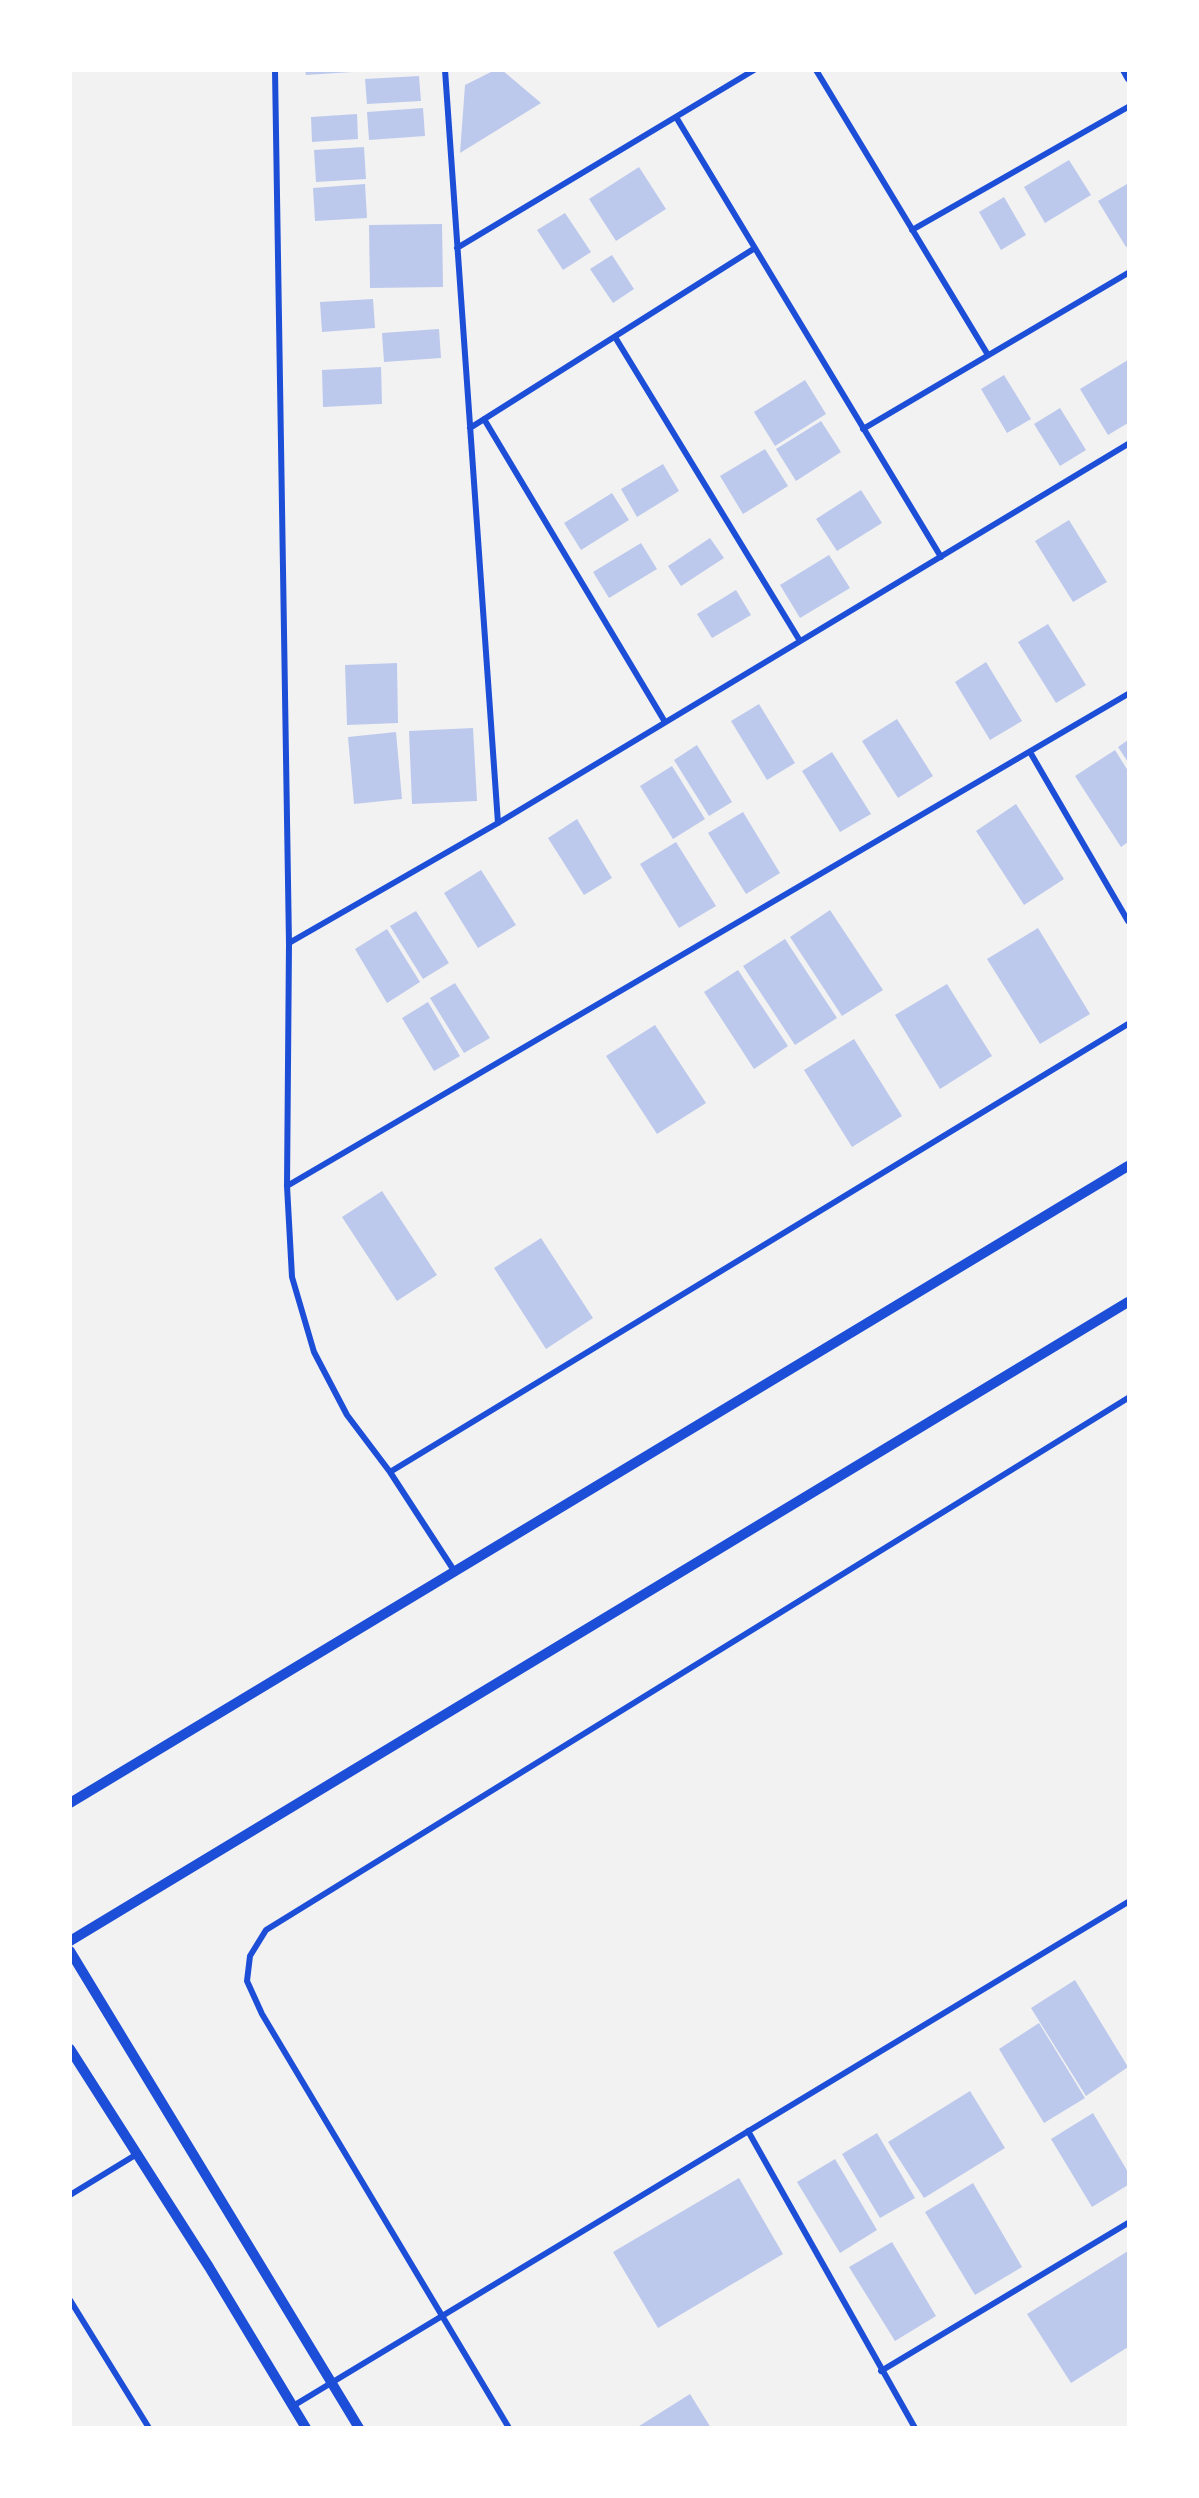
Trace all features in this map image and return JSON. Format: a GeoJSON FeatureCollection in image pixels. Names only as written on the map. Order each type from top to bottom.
{"type":"FeatureCollection","features":[{"type":"Feature","properties":{"kind":"street"},"geometry":{"type":"LineString","coordinates":[[275,70],[289,943],[287,1186],[292,1277],[314,1352],[346,1416],[390,1472],[455,1573]]}},
{"type":"Feature","properties":{"kind":"street"},"geometry":{"type":"LineString","coordinates":[[457,248],[754,70]]}},
{"type":"Feature","properties":{"kind":"street"},"geometry":{"type":"LineString","coordinates":[[816,70],[988,355]]}},
{"type":"Feature","properties":{"kind":"street"},"geometry":{"type":"LineString","coordinates":[[1124,70],[1128,79]]}},
{"type":"Feature","properties":{"kind":"street"},"geometry":{"type":"LineString","coordinates":[[447,72],[457,248],[498,823]]}},
{"type":"Feature","properties":{"kind":"street"},"geometry":{"type":"LineString","coordinates":[[912,230],[1128,106]]}},
{"type":"Feature","properties":{"kind":"street"},"geometry":{"type":"LineString","coordinates":[[676,117],[941,557]]}},
{"type":"Feature","properties":{"kind":"street"},"geometry":{"type":"LineString","coordinates":[[470,428],[755,249]]}},
{"type":"Feature","properties":{"kind":"street"},"geometry":{"type":"LineString","coordinates":[[863,429],[1128,273]]}},
{"type":"Feature","properties":{"kind":"street"},"geometry":{"type":"LineString","coordinates":[[615,337],[800,641]]}},
{"type":"Feature","properties":{"kind":"street"},"geometry":{"type":"LineString","coordinates":[[484,419],[665,722]]}},
{"type":"Feature","properties":{"kind":"street"},"geometry":{"type":"LineString","coordinates":[[289,943],[498,823],[1128,444]]}},
{"type":"Feature","properties":{"kind":"street"},"geometry":{"type":"LineString","coordinates":[[287,1186],[1128,694]]}},
{"type":"Feature","properties":{"kind":"street"},"geometry":{"type":"LineString","coordinates":[[1030,752],[1128,921]]}},
{"type":"Feature","properties":{"kind":"street"},"geometry":{"type":"LineString","coordinates":[[390,1472],[1128,1024]]}},
{"type":"Feature","properties":{"kind":"street"},"geometry":{"type":"LineString","coordinates":[[70,1803],[1128,1166]]}},
{"type":"Feature","properties":{"kind":"street"},"geometry":{"type":"LineString","coordinates":[[70,1941],[1128,1302]]}},
{"type":"Feature","properties":{"kind":"street"},"geometry":{"type":"LineString","coordinates":[[509,2427],[262,2014],[247,1981],[250,1956],[266,1930],[1128,1398]]}},
{"type":"Feature","properties":{"kind":"street"},"geometry":{"type":"LineString","coordinates":[[293,2406],[1128,1902]]}},
{"type":"Feature","properties":{"kind":"street"},"geometry":{"type":"LineString","coordinates":[[70,1951],[359,2427]]}},
{"type":"Feature","properties":{"kind":"street"},"geometry":{"type":"LineString","coordinates":[[70,2049],[306,2427]]}},
{"type":"Feature","properties":{"kind":"street"},"geometry":{"type":"LineString","coordinates":[[748,2131],[881,2371],[915,2427]]}},
{"type":"Feature","properties":{"kind":"street"},"geometry":{"type":"LineString","coordinates":[[70,2195],[137,2154]]}},
{"type":"Feature","properties":{"kind":"street"},"geometry":{"type":"LineString","coordinates":[[881,2371],[1128,2223]]}},
{"type":"Feature","properties":{"kind":"street"},"geometry":{"type":"LineString","coordinates":[[70,2300],[149,2427]]}},
{"type":"Feature","properties":{"kind":"building"},"geometry":{"type":"Polygon","coordinates":[[[305,70],[352,70],[352,72],[306,75],[305,70]]]}},
{"type":"Feature","properties":{"kind":"building"},"geometry":{"type":"Polygon","coordinates":[[[495,70],[502,70],[541,103],[460,153],[465,85],[495,70]]]}},
{"type":"Feature","properties":{"kind":"building"},"geometry":{"type":"Polygon","coordinates":[[[419,76],[421,101],[367,104],[365,79],[419,76]]]}},
{"type":"Feature","properties":{"kind":"building"},"geometry":{"type":"Polygon","coordinates":[[[423,108],[425,136],[369,140],[367,112],[423,108]]]}},
{"type":"Feature","properties":{"kind":"building"},"geometry":{"type":"Polygon","coordinates":[[[357,114],[358,139],[312,142],[311,117],[357,114]]]}},
{"type":"Feature","properties":{"kind":"building"},"geometry":{"type":"Polygon","coordinates":[[[364,147],[366,179],[316,182],[314,150],[364,147]]]}},
{"type":"Feature","properties":{"kind":"building"},"geometry":{"type":"Polygon","coordinates":[[[1069,160],[1091,195],[1045,223],[1024,187],[1069,160]]]}},
{"type":"Feature","properties":{"kind":"building"},"geometry":{"type":"Polygon","coordinates":[[[639,167],[666,209],[616,241],[589,199],[639,167]]]}},
{"type":"Feature","properties":{"kind":"building"},"geometry":{"type":"Polygon","coordinates":[[[365,184],[367,218],[315,221],[313,188],[365,184]]]}},
{"type":"Feature","properties":{"kind":"building"},"geometry":{"type":"Polygon","coordinates":[[[1127,184],[1128,246],[1126,247],[1098,201],[1127,184]]]}},
{"type":"Feature","properties":{"kind":"building"},"geometry":{"type":"Polygon","coordinates":[[[1004,197],[1026,235],[1001,250],[979,212],[1004,197]]]}},
{"type":"Feature","properties":{"kind":"building"},"geometry":{"type":"Polygon","coordinates":[[[565,213],[591,252],[563,270],[537,230],[565,213]]]}},
{"type":"Feature","properties":{"kind":"building"},"geometry":{"type":"Polygon","coordinates":[[[442,224],[443,287],[370,288],[369,225],[442,224]]]}},
{"type":"Feature","properties":{"kind":"building"},"geometry":{"type":"Polygon","coordinates":[[[612,255],[634,289],[613,303],[590,269],[612,255]]]}},
{"type":"Feature","properties":{"kind":"building"},"geometry":{"type":"Polygon","coordinates":[[[373,299],[375,328],[322,332],[320,302],[373,299]]]}},
{"type":"Feature","properties":{"kind":"building"},"geometry":{"type":"Polygon","coordinates":[[[439,329],[441,358],[384,362],[382,333],[439,329]]]}},
{"type":"Feature","properties":{"kind":"building"},"geometry":{"type":"Polygon","coordinates":[[[1128,360],[1128,423],[1108,435],[1080,389],[1128,360]]]}},
{"type":"Feature","properties":{"kind":"building"},"geometry":{"type":"Polygon","coordinates":[[[381,367],[382,404],[323,407],[322,370],[381,367]]]}},
{"type":"Feature","properties":{"kind":"building"},"geometry":{"type":"Polygon","coordinates":[[[1004,375],[1031,419],[1007,433],[981,389],[1004,375]]]}},
{"type":"Feature","properties":{"kind":"building"},"geometry":{"type":"Polygon","coordinates":[[[805,380],[826,414],[775,446],[754,412],[805,380]]]}},
{"type":"Feature","properties":{"kind":"building"},"geometry":{"type":"Polygon","coordinates":[[[1060,408],[1086,450],[1060,466],[1034,424],[1060,408]]]}},
{"type":"Feature","properties":{"kind":"building"},"geometry":{"type":"Polygon","coordinates":[[[821,421],[841,452],[796,481],[776,449],[821,421]]]}},
{"type":"Feature","properties":{"kind":"building"},"geometry":{"type":"Polygon","coordinates":[[[765,449],[788,486],[743,514],[720,476],[765,449]]]}},
{"type":"Feature","properties":{"kind":"building"},"geometry":{"type":"Polygon","coordinates":[[[663,464],[679,491],[637,517],[621,489],[663,464]]]}},
{"type":"Feature","properties":{"kind":"building"},"geometry":{"type":"Polygon","coordinates":[[[861,490],[882,523],[837,551],[816,519],[861,490]]]}},
{"type":"Feature","properties":{"kind":"building"},"geometry":{"type":"Polygon","coordinates":[[[612,493],[629,520],[581,550],[564,523],[612,493]]]}},
{"type":"Feature","properties":{"kind":"building"},"geometry":{"type":"Polygon","coordinates":[[[1069,520],[1107,582],[1073,602],[1035,541],[1069,520]]]}},
{"type":"Feature","properties":{"kind":"building"},"geometry":{"type":"Polygon","coordinates":[[[710,538],[724,558],[681,586],[668,566],[710,538]]]}},
{"type":"Feature","properties":{"kind":"building"},"geometry":{"type":"Polygon","coordinates":[[[641,543],[657,569],[609,598],[593,572],[641,543]]]}},
{"type":"Feature","properties":{"kind":"building"},"geometry":{"type":"Polygon","coordinates":[[[829,555],[850,588],[800,618],[780,585],[829,555]]]}},
{"type":"Feature","properties":{"kind":"building"},"geometry":{"type":"Polygon","coordinates":[[[736,590],[751,615],[712,638],[697,614],[736,590]]]}},
{"type":"Feature","properties":{"kind":"building"},"geometry":{"type":"Polygon","coordinates":[[[1048,624],[1086,685],[1056,703],[1018,642],[1048,624]]]}},
{"type":"Feature","properties":{"kind":"building"},"geometry":{"type":"Polygon","coordinates":[[[986,662],[1022,721],[990,740],[955,682],[986,662]]]}},
{"type":"Feature","properties":{"kind":"building"},"geometry":{"type":"Polygon","coordinates":[[[397,663],[398,723],[347,725],[345,665],[397,663]]]}},
{"type":"Feature","properties":{"kind":"building"},"geometry":{"type":"Polygon","coordinates":[[[759,704],[795,763],[767,780],[731,721],[759,704]]]}},
{"type":"Feature","properties":{"kind":"building"},"geometry":{"type":"Polygon","coordinates":[[[897,719],[933,776],[898,798],[862,741],[897,719]]]}},
{"type":"Feature","properties":{"kind":"building"},"geometry":{"type":"Polygon","coordinates":[[[473,728],[477,801],[412,804],[409,731],[473,728]]]}},
{"type":"Feature","properties":{"kind":"building"},"geometry":{"type":"Polygon","coordinates":[[[396,732],[402,799],[354,804],[348,737],[396,732]]]}},
{"type":"Feature","properties":{"kind":"building"},"geometry":{"type":"Polygon","coordinates":[[[1128,740],[1128,762],[1118,747],[1128,740]]]}},
{"type":"Feature","properties":{"kind":"building"},"geometry":{"type":"Polygon","coordinates":[[[697,745],[732,802],[709,816],[674,760],[697,745]]]}},
{"type":"Feature","properties":{"kind":"building"},"geometry":{"type":"Polygon","coordinates":[[[1115,750],[1128,771],[1128,842],[1121,847],[1075,776],[1115,750]]]}},
{"type":"Feature","properties":{"kind":"building"},"geometry":{"type":"Polygon","coordinates":[[[832,752],[871,814],[840,832],[802,771],[832,752]]]}},
{"type":"Feature","properties":{"kind":"building"},"geometry":{"type":"Polygon","coordinates":[[[672,766],[705,819],[673,839],[640,786],[672,766]]]}},
{"type":"Feature","properties":{"kind":"building"},"geometry":{"type":"Polygon","coordinates":[[[1016,804],[1064,879],[1024,905],[976,831],[1016,804]]]}},
{"type":"Feature","properties":{"kind":"building"},"geometry":{"type":"Polygon","coordinates":[[[743,812],[780,873],[746,894],[708,833],[743,812]]]}},
{"type":"Feature","properties":{"kind":"building"},"geometry":{"type":"Polygon","coordinates":[[[577,819],[612,878],[584,895],[548,838],[577,819]]]}},
{"type":"Feature","properties":{"kind":"building"},"geometry":{"type":"Polygon","coordinates":[[[676,842],[716,906],[679,928],[640,864],[676,842]]]}},
{"type":"Feature","properties":{"kind":"building"},"geometry":{"type":"Polygon","coordinates":[[[481,870],[516,925],[478,948],[444,893],[481,870]]]}},
{"type":"Feature","properties":{"kind":"building"},"geometry":{"type":"Polygon","coordinates":[[[830,910],[883,990],[842,1016],[790,937],[830,910]]]}},
{"type":"Feature","properties":{"kind":"building"},"geometry":{"type":"Polygon","coordinates":[[[416,911],[449,963],[423,979],[390,926],[416,911]]]}},
{"type":"Feature","properties":{"kind":"building"},"geometry":{"type":"Polygon","coordinates":[[[1038,928],[1090,1014],[1040,1044],[987,959],[1038,928]]]}},
{"type":"Feature","properties":{"kind":"building"},"geometry":{"type":"Polygon","coordinates":[[[387,929],[420,982],[387,1003],[355,949],[387,929]]]}},
{"type":"Feature","properties":{"kind":"building"},"geometry":{"type":"Polygon","coordinates":[[[785,939],[837,1018],[795,1045],[743,966],[785,939]]]}},
{"type":"Feature","properties":{"kind":"building"},"geometry":{"type":"Polygon","coordinates":[[[738,970],[788,1046],[754,1069],[704,992],[738,970]]]}},
{"type":"Feature","properties":{"kind":"building"},"geometry":{"type":"Polygon","coordinates":[[[455,983],[490,1038],[464,1053],[430,998],[455,983]]]}},
{"type":"Feature","properties":{"kind":"building"},"geometry":{"type":"Polygon","coordinates":[[[947,984],[992,1056],[940,1089],[895,1015],[947,984]]]}},
{"type":"Feature","properties":{"kind":"building"},"geometry":{"type":"Polygon","coordinates":[[[428,1002],[460,1056],[434,1071],[402,1018],[428,1002]]]}},
{"type":"Feature","properties":{"kind":"building"},"geometry":{"type":"Polygon","coordinates":[[[655,1025],[706,1103],[657,1134],[606,1056],[655,1025]]]}},
{"type":"Feature","properties":{"kind":"building"},"geometry":{"type":"Polygon","coordinates":[[[854,1039],[902,1116],[852,1147],[804,1070],[854,1039]]]}},
{"type":"Feature","properties":{"kind":"building"},"geometry":{"type":"Polygon","coordinates":[[[382,1191],[437,1275],[397,1301],[342,1217],[382,1191]]]}},
{"type":"Feature","properties":{"kind":"building"},"geometry":{"type":"Polygon","coordinates":[[[541,1238],[593,1318],[546,1349],[494,1268],[541,1238]]]}},
{"type":"Feature","properties":{"kind":"building"},"geometry":{"type":"Polygon","coordinates":[[[1075,1980],[1128,2067],[1086,2096],[1031,2008],[1075,1980]]]}},
{"type":"Feature","properties":{"kind":"building"},"geometry":{"type":"Polygon","coordinates":[[[1039,2023],[1085,2098],[1044,2123],[999,2049],[1039,2023]]]}},
{"type":"Feature","properties":{"kind":"building"},"geometry":{"type":"Polygon","coordinates":[[[970,2091],[1005,2148],[924,2198],[888,2142],[970,2091]]]}},
{"type":"Feature","properties":{"kind":"building"},"geometry":{"type":"Polygon","coordinates":[[[1093,2113],[1128,2172],[1128,2185],[1092,2207],[1051,2139],[1093,2113]]]}},
{"type":"Feature","properties":{"kind":"building"},"geometry":{"type":"Polygon","coordinates":[[[877,2133],[915,2198],[880,2218],[842,2154],[877,2133]]]}},
{"type":"Feature","properties":{"kind":"building"},"geometry":{"type":"Polygon","coordinates":[[[835,2159],[877,2230],[840,2253],[797,2182],[835,2159]]]}},
{"type":"Feature","properties":{"kind":"building"},"geometry":{"type":"Polygon","coordinates":[[[739,2178],[783,2254],[658,2328],[613,2252],[739,2178]]]}},
{"type":"Feature","properties":{"kind":"building"},"geometry":{"type":"Polygon","coordinates":[[[973,2183],[1022,2267],[975,2295],[925,2212],[973,2183]]]}},
{"type":"Feature","properties":{"kind":"building"},"geometry":{"type":"Polygon","coordinates":[[[892,2242],[936,2316],[895,2341],[849,2267],[892,2242]]]}},
{"type":"Feature","properties":{"kind":"building"},"geometry":{"type":"Polygon","coordinates":[[[1128,2251],[1128,2347],[1071,2383],[1027,2314],[1128,2251]]]}},
{"type":"Feature","properties":{"kind":"building"},"geometry":{"type":"Polygon","coordinates":[[[690,2394],[711,2428],[636,2428],[690,2394]]]}}]}
